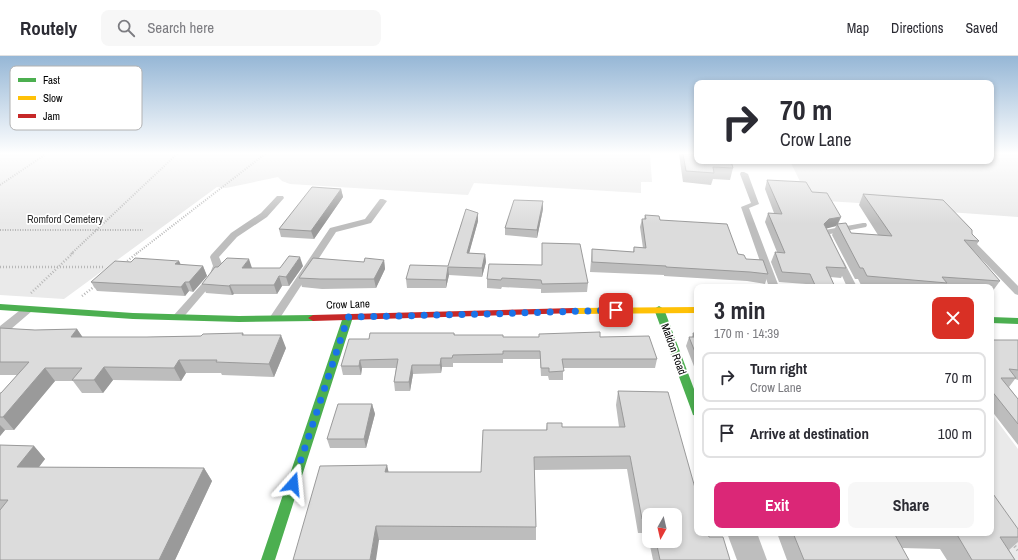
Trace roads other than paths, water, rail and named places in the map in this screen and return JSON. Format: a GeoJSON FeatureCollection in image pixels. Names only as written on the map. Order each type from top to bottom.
{"type":"FeatureCollection","features":[{"type":"Feature","properties":{"kind":"street","name":"Crow Lane"},"geometry":{"type":"LineString","coordinates":[[0,307],[177,318],[274,319],[659,309],[694,310]]}},
{"type":"Feature","properties":{"kind":"street","name":"Maldon Road"},"geometry":{"type":"LineString","coordinates":[[659,309],[694,404]]}},
{"type":"Feature","properties":{"kind":"street"},"geometry":{"type":"LineString","coordinates":[[268,560],[348,317]]}},
{"type":"Feature","properties":{"kind":"street"},"geometry":{"type":"LineString","coordinates":[[994,320],[1018,321]]}},
{"type":"Feature","properties":{"kind":"street"},"geometry":{"type":"LineString","coordinates":[[743,536],[752,560]]}},
{"type":"Feature","properties":{"kind":"lane"},"geometry":{"type":"LineString","coordinates":[[745,178],[755,204],[745,207],[773,284]]}},
{"type":"Feature","properties":{"kind":"lane"},"geometry":{"type":"LineString","coordinates":[[177,318],[213,276],[218,266],[214,257],[234,235],[264,215],[280,198]]}},
{"type":"Feature","properties":{"kind":"lane"},"geometry":{"type":"LineString","coordinates":[[274,319],[333,230],[368,221],[383,201]]}},
{"type":"Feature","properties":{"kind":"lane"},"geometry":{"type":"LineString","coordinates":[[850,284],[824,233],[863,224]]}},
{"type":"Feature","properties":{"kind":"lane"},"geometry":{"type":"LineString","coordinates":[[970,242],[1018,292]]}},
{"type":"Feature","properties":{"kind":"lane"},"geometry":{"type":"LineString","coordinates":[[0,332],[28,309]]}},
{"type":"Feature","properties":{"kind":"park label","name":"Romford Cemetery"},"geometry":{"type":"Point","coordinates":[65,219]}}]}
